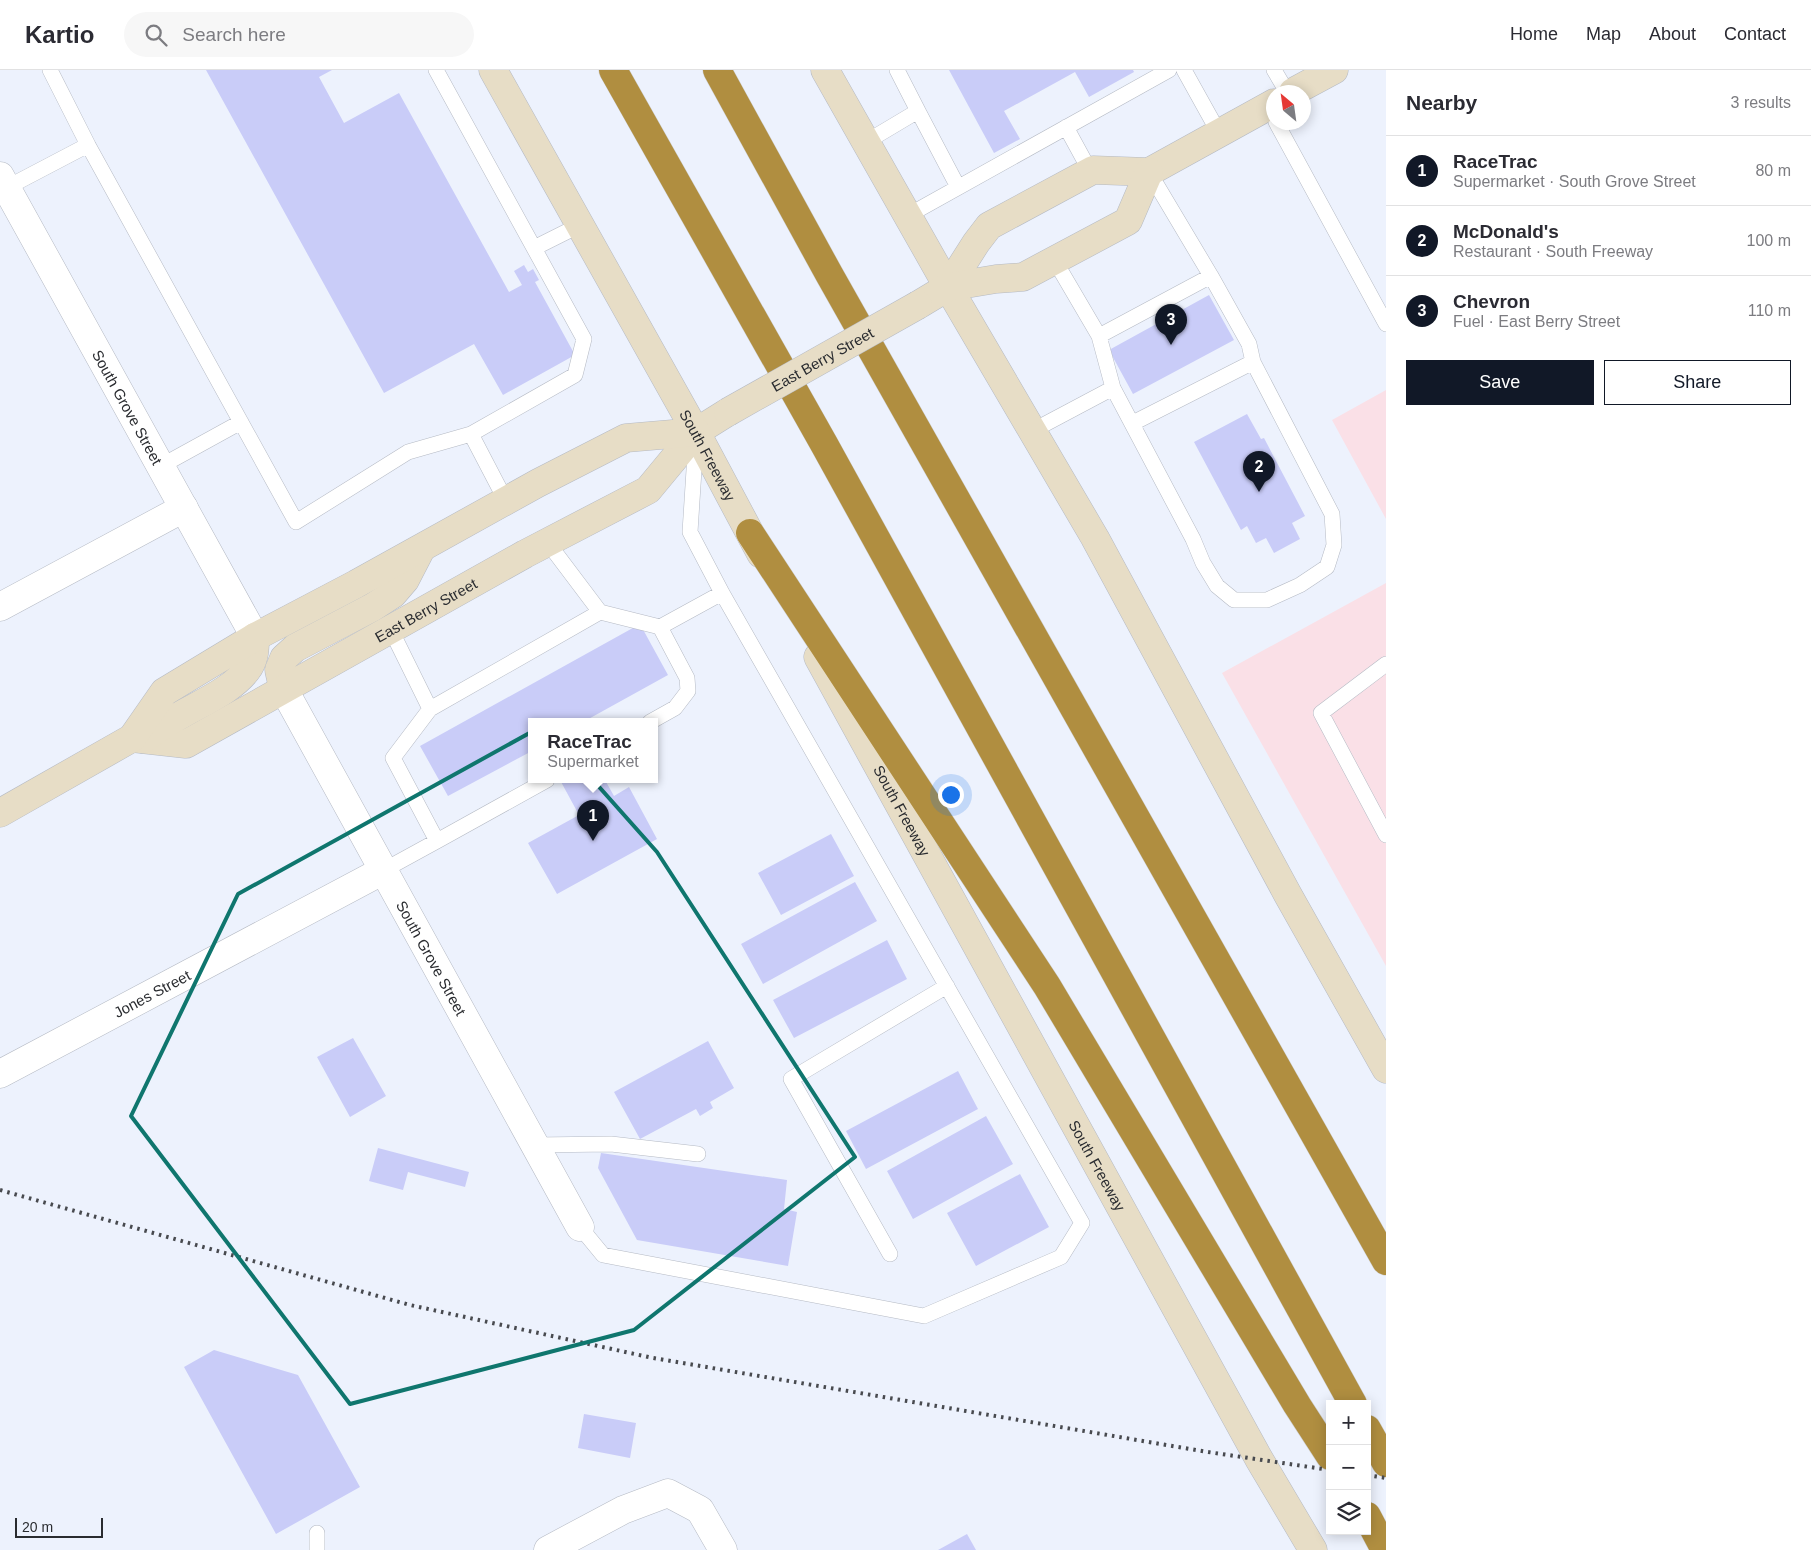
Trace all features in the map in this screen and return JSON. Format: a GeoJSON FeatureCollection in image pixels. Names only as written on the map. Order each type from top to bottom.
{"type":"FeatureCollection","features":[{"type":"Feature","properties":{"kind":"highway"},"geometry":{"type":"LineString","coordinates":[[613,70],[838,470],[1351,1400]]}},
{"type":"Feature","properties":{"kind":"highway"},"geometry":{"type":"LineString","coordinates":[[717,70],[834,283],[1386,1261]]}},
{"type":"Feature","properties":{"kind":"highway"},"geometry":{"type":"LineString","coordinates":[[750,533],[1047,986],[1287,1388],[1326,1450]]}},
{"type":"Feature","properties":{"kind":"highway"},"geometry":{"type":"LineString","coordinates":[[1371,1436],[1386,1464]]}},
{"type":"Feature","properties":{"kind":"highway"},"geometry":{"type":"LineString","coordinates":[[1371,1524],[1385,1550]]}},
{"type":"Feature","properties":{"kind":"main road","name":"South Freeway"},"geometry":{"type":"LineString","coordinates":[[493,70],[696,432],[1254,1451],[1313,1550]]}},
{"type":"Feature","properties":{"kind":"main road"},"geometry":{"type":"LineString","coordinates":[[826,70],[907,216],[1095,538],[1288,895],[1386,1069]]}},
{"type":"Feature","properties":{"kind":"main road"},"geometry":{"type":"LineString","coordinates":[[1306,85],[1334,70]]}},
{"type":"Feature","properties":{"kind":"main road"},"geometry":{"type":"LineString","coordinates":[[1149,172],[1219,133],[1266,113]]}},
{"type":"Feature","properties":{"kind":"main road","name":"East Berry Street"},"geometry":{"type":"LineString","coordinates":[[137,739],[186,744],[283,688],[648,490],[696,432],[948,287],[996,279],[1023,278],[1128,221],[1149,172],[1093,170],[990,226],[976,243],[948,287]]}},
{"type":"Feature","properties":{"kind":"main road","name":"East Berry Street"},"geometry":{"type":"LineString","coordinates":[[0,813],[137,739],[164,692],[255,637],[421,549],[538,483],[626,438],[696,432]]}},
{"type":"Feature","properties":{"kind":"main road"},"geometry":{"type":"LineString","coordinates":[[283,688],[279,670],[284,658],[295,648],[373,607],[393,594],[405,580],[421,549]]}},
{"type":"Feature","properties":{"kind":"street","name":"South Grove Street"},"geometry":{"type":"LineString","coordinates":[[3,182],[255,637]]}},
{"type":"Feature","properties":{"kind":"street"},"geometry":{"type":"LineString","coordinates":[[0,607],[184,508]]}},
{"type":"Feature","properties":{"kind":"street","name":"South Grove Street"},"geometry":{"type":"LineString","coordinates":[[283,688],[580,1227]]}},
{"type":"Feature","properties":{"kind":"street","name":"Jones Street"},"geometry":{"type":"LineString","coordinates":[[0,1074],[384,870]]}},
{"type":"Feature","properties":{"kind":"street"},"geometry":{"type":"LineString","coordinates":[[548,1550],[623,1510],[668,1493],[700,1510],[723,1550]]}},
{"type":"Feature","properties":{"kind":"lane"},"geometry":{"type":"LineString","coordinates":[[50,70],[88,145],[296,522],[408,452],[471,434],[575,375],[584,339],[436,70]]}},
{"type":"Feature","properties":{"kind":"lane"},"geometry":{"type":"LineString","coordinates":[[897,70],[958,188]]}},
{"type":"Feature","properties":{"kind":"lane"},"geometry":{"type":"LineString","coordinates":[[907,216],[1169,70]]}},
{"type":"Feature","properties":{"kind":"lane"},"geometry":{"type":"LineString","coordinates":[[1184,70],[1219,133]]}},
{"type":"Feature","properties":{"kind":"lane"},"geometry":{"type":"LineString","coordinates":[[1274,70],[1274,85]]}},
{"type":"Feature","properties":{"kind":"lane"},"geometry":{"type":"LineString","coordinates":[[866,142],[918,111]]}},
{"type":"Feature","properties":{"kind":"lane"},"geometry":{"type":"LineString","coordinates":[[1066,127],[1090,172]]}},
{"type":"Feature","properties":{"kind":"lane"},"geometry":{"type":"LineString","coordinates":[[1286,130],[1386,324]]}},
{"type":"Feature","properties":{"kind":"lane"},"geometry":{"type":"LineString","coordinates":[[3,182],[88,145]]}},
{"type":"Feature","properties":{"kind":"lane"},"geometry":{"type":"LineString","coordinates":[[1055,260],[1099,336],[1113,388],[1193,539],[1203,563],[1217,586],[1234,600],[1267,600],[1300,585],[1327,567],[1334,545],[1332,514],[1253,362],[1249,344],[1149,172]]}},
{"type":"Feature","properties":{"kind":"lane"},"geometry":{"type":"LineString","coordinates":[[534,248],[580,225]]}},
{"type":"Feature","properties":{"kind":"lane"},"geometry":{"type":"LineString","coordinates":[[1099,336],[1211,276]]}},
{"type":"Feature","properties":{"kind":"lane"},"geometry":{"type":"LineString","coordinates":[[1133,423],[1253,362]]}},
{"type":"Feature","properties":{"kind":"lane"},"geometry":{"type":"LineString","coordinates":[[1032,431],[1113,388]]}},
{"type":"Feature","properties":{"kind":"lane"},"geometry":{"type":"LineString","coordinates":[[161,466],[241,422]]}},
{"type":"Feature","properties":{"kind":"lane"},"geometry":{"type":"LineString","coordinates":[[580,1227],[603,1255],[924,1316],[1061,1257],[1082,1223],[722,593],[690,532],[696,432]]}},
{"type":"Feature","properties":{"kind":"lane"},"geometry":{"type":"LineString","coordinates":[[471,434],[506,501]]}},
{"type":"Feature","properties":{"kind":"lane"},"geometry":{"type":"LineString","coordinates":[[548,543],[600,612],[660,627],[722,593]]}},
{"type":"Feature","properties":{"kind":"lane"},"geometry":{"type":"LineString","coordinates":[[437,841],[393,758],[430,709],[600,612]]}},
{"type":"Feature","properties":{"kind":"lane"},"geometry":{"type":"LineString","coordinates":[[657,718],[675,708],[688,691],[687,678],[660,627]]}},
{"type":"Feature","properties":{"kind":"lane"},"geometry":{"type":"LineString","coordinates":[[391,630],[430,709]]}},
{"type":"Feature","properties":{"kind":"lane"},"geometry":{"type":"LineString","coordinates":[[1386,664],[1321,713],[1386,835]]}},
{"type":"Feature","properties":{"kind":"lane"},"geometry":{"type":"LineString","coordinates":[[384,870],[542,783]]}},
{"type":"Feature","properties":{"kind":"lane"},"geometry":{"type":"LineString","coordinates":[[890,1254],[791,1079],[947,986]]}},
{"type":"Feature","properties":{"kind":"lane"},"geometry":{"type":"LineString","coordinates":[[535,1145],[611,1144],[698,1154]]}},
{"type":"Feature","properties":{"kind":"lane"},"geometry":{"type":"LineString","coordinates":[[317,1533],[317,1550]]}},
{"type":"Feature","properties":{"kind":"highlighted area"},"geometry":{"type":"Polygon","coordinates":[[[544,725],[657,852],[855,1157],[634,1330],[350,1404],[131,1116],[238,894],[544,725]]]}},
{"type":"Feature","properties":{"kind":"shaded area"},"geometry":{"type":"Polygon","coordinates":[[[1386,390],[1386,519],[1332,420],[1386,390]]]}},
{"type":"Feature","properties":{"kind":"shaded area"},"geometry":{"type":"Polygon","coordinates":[[[1386,583],[1386,966],[1222,673],[1386,583]]]}},
{"type":"Feature","properties":{"kind":"building"},"geometry":{"type":"Polygon","coordinates":[[[206,70],[332,70],[319,77],[344,123],[399,93],[509,292],[522,285],[514,271],[524,265],[528,272],[533,269],[539,280],[535,282],[575,355],[503,395],[474,344],[384,393],[206,70]]]}},
{"type":"Feature","properties":{"kind":"building"},"geometry":{"type":"Polygon","coordinates":[[[949,70],[1133,70],[1134,72],[1089,97],[1075,72],[1004,111],[1020,139],[994,153],[949,70]]]}},
{"type":"Feature","properties":{"kind":"building"},"geometry":{"type":"Polygon","coordinates":[[[1209,295],[1234,340],[1133,394],[1109,350],[1209,295]]]}},
{"type":"Feature","properties":{"kind":"building"},"geometry":{"type":"Polygon","coordinates":[[[1247,414],[1261,439],[1264,438],[1305,516],[1292,523],[1300,539],[1274,553],[1266,538],[1256,543],[1247,526],[1241,530],[1194,442],[1247,414]]]}},
{"type":"Feature","properties":{"kind":"building"},"geometry":{"type":"Polygon","coordinates":[[[640,624],[668,675],[590,718],[528,718],[528,753],[448,796],[420,746],[640,624]]]}},
{"type":"Feature","properties":{"kind":"building"},"geometry":{"type":"Polygon","coordinates":[[[562,783],[607,783],[614,796],[629,787],[657,839],[557,894],[528,843],[579,815],[562,783]]]}},
{"type":"Feature","properties":{"kind":"building"},"geometry":{"type":"Polygon","coordinates":[[[831,834],[854,876],[781,915],[758,873],[831,834]]]}},
{"type":"Feature","properties":{"kind":"building"},"geometry":{"type":"Polygon","coordinates":[[[855,882],[877,921],[763,984],[741,944],[855,882]]]}},
{"type":"Feature","properties":{"kind":"building"},"geometry":{"type":"Polygon","coordinates":[[[887,940],[907,979],[794,1038],[773,1000],[887,940]]]}},
{"type":"Feature","properties":{"kind":"building"},"geometry":{"type":"Polygon","coordinates":[[[353,1038],[386,1096],[350,1117],[317,1057],[353,1038]]]}},
{"type":"Feature","properties":{"kind":"building"},"geometry":{"type":"Polygon","coordinates":[[[708,1041],[734,1088],[710,1102],[713,1108],[700,1116],[696,1109],[640,1139],[614,1092],[708,1041]]]}},
{"type":"Feature","properties":{"kind":"building"},"geometry":{"type":"Polygon","coordinates":[[[958,1071],[978,1109],[866,1169],[846,1131],[958,1071]]]}},
{"type":"Feature","properties":{"kind":"building"},"geometry":{"type":"Polygon","coordinates":[[[986,1116],[1013,1164],[913,1219],[887,1171],[986,1116]]]}},
{"type":"Feature","properties":{"kind":"building"},"geometry":{"type":"Polygon","coordinates":[[[378,1148],[469,1172],[465,1187],[408,1172],[403,1190],[369,1181],[378,1148]]]}},
{"type":"Feature","properties":{"kind":"building"},"geometry":{"type":"Polygon","coordinates":[[[601,1153],[787,1180],[784,1209],[797,1212],[788,1266],[637,1240],[598,1168],[601,1153]]]}},
{"type":"Feature","properties":{"kind":"building"},"geometry":{"type":"Polygon","coordinates":[[[1020,1174],[1049,1227],[976,1266],[947,1213],[1020,1174]]]}},
{"type":"Feature","properties":{"kind":"building"},"geometry":{"type":"Polygon","coordinates":[[[214,1350],[298,1375],[360,1487],[276,1534],[184,1367],[214,1350]]]}},
{"type":"Feature","properties":{"kind":"building"},"geometry":{"type":"Polygon","coordinates":[[[584,1414],[636,1423],[630,1458],[578,1448],[584,1414]]]}},
{"type":"Feature","properties":{"kind":"building"},"geometry":{"type":"Polygon","coordinates":[[[967,1534],[976,1550],[938,1550],[967,1534]]]}},
{"type":"Feature","properties":{"kind":"railway"},"geometry":{"type":"LineString","coordinates":[[0,1190],[410,1305],[653,1358],[1208,1452],[1326,1469]]}},
{"type":"Feature","properties":{"kind":"railway"},"geometry":{"type":"LineString","coordinates":[[1371,1476],[1386,1478]]}},
{"type":"Feature","properties":{"kind":"place","name":"Chevron"},"geometry":{"type":"Point","coordinates":[1171,345]}},
{"type":"Feature","properties":{"kind":"place","name":"McDonald's"},"geometry":{"type":"Point","coordinates":[1259,492]}},
{"type":"Feature","properties":{"kind":"place","name":"RaceTrac"},"geometry":{"type":"Point","coordinates":[593,841]}}]}
